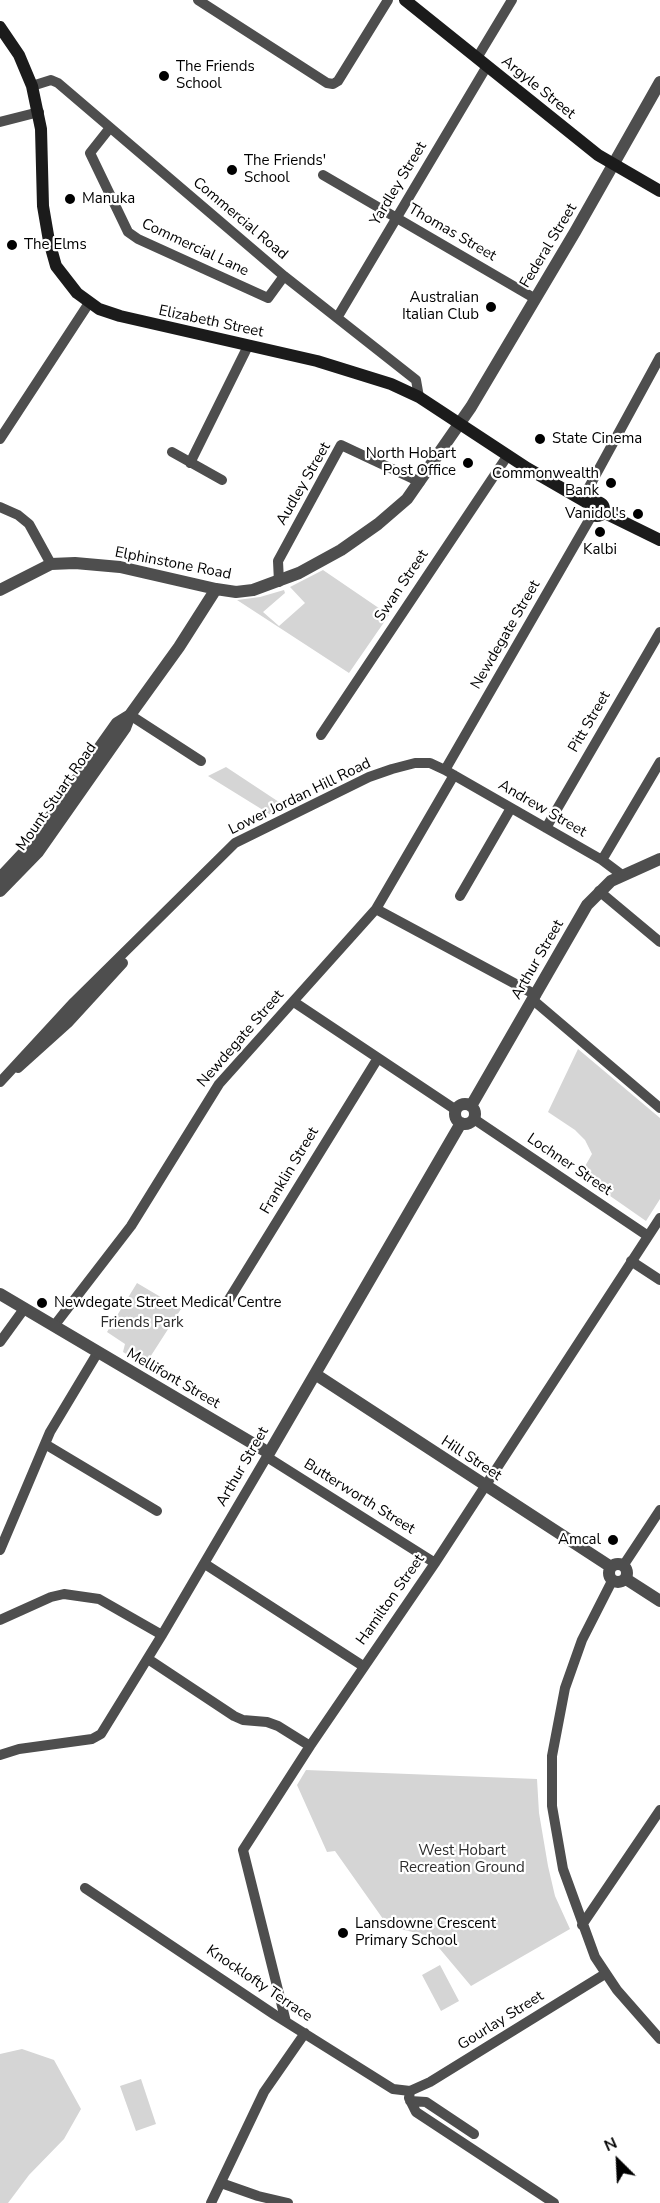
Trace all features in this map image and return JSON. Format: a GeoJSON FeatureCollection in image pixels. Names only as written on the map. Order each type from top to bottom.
{"type":"FeatureCollection","features":[{"type":"Feature","properties":{"kind":"main road","name":"Argyle Street"},"geometry":{"type":"LineString","coordinates":[[405,0],[580,141],[613,164],[660,191]]}},
{"type":"Feature","properties":{"kind":"main road","name":"Elizabeth Street"},"geometry":{"type":"LineString","coordinates":[[0,27],[19,55],[32,86],[39,112],[43,206],[51,253],[66,281],[89,303],[129,319],[317,361],[391,384],[419,397],[592,508],[660,540]]}},
{"type":"Feature","properties":{"kind":"street"},"geometry":{"type":"LineString","coordinates":[[198,0],[327,83],[333,84],[338,81],[388,0]]}},
{"type":"Feature","properties":{"kind":"street","name":"Yardley Street"},"geometry":{"type":"LineString","coordinates":[[337,318],[397,217],[482,62],[512,0]]}},
{"type":"Feature","properties":{"kind":"street","name":"Commercial Road"},"geometry":{"type":"LineString","coordinates":[[32,86],[51,81],[58,83],[109,129],[284,276],[416,380],[419,397]]}},
{"type":"Feature","properties":{"kind":"street","name":"Federal Street"},"geometry":{"type":"LineString","coordinates":[[461,423],[497,366],[660,82]]}},
{"type":"Feature","properties":{"kind":"street"},"geometry":{"type":"LineString","coordinates":[[0,122],[39,112]]}},
{"type":"Feature","properties":{"kind":"street","name":"Commercial Lane"},"geometry":{"type":"LineString","coordinates":[[109,129],[90,153],[128,232],[138,239],[268,298],[284,276]]}},
{"type":"Feature","properties":{"kind":"street","name":"Thomas Street"},"geometry":{"type":"LineString","coordinates":[[323,175],[534,298]]}},
{"type":"Feature","properties":{"kind":"street"},"geometry":{"type":"LineString","coordinates":[[0,439],[89,303]]}},
{"type":"Feature","properties":{"kind":"street"},"geometry":{"type":"LineString","coordinates":[[190,463],[248,346]]}},
{"type":"Feature","properties":{"kind":"street","name":"Newdegate Street"},"geometry":{"type":"LineString","coordinates":[[54,1326],[131,1226],[219,1084],[376,909],[592,508],[660,357]]}},
{"type":"Feature","properties":{"kind":"street","name":"Elphinstone Road"},"geometry":{"type":"LineString","coordinates":[[0,590],[51,564],[120,567],[236,592],[254,590],[279,582],[322,561],[361,537],[395,511],[420,482],[461,423]]}},
{"type":"Feature","properties":{"kind":"street","name":"Audley Street"},"geometry":{"type":"LineString","coordinates":[[279,582],[278,561],[341,445],[420,482]]}},
{"type":"Feature","properties":{"kind":"street"},"geometry":{"type":"LineString","coordinates":[[172,452],[222,480]]}},
{"type":"Feature","properties":{"kind":"street","name":"Swan Street"},"geometry":{"type":"LineString","coordinates":[[321,735],[508,455]]}},
{"type":"Feature","properties":{"kind":"street"},"geometry":{"type":"LineString","coordinates":[[0,507],[18,515],[29,524],[51,564]]}},
{"type":"Feature","properties":{"kind":"street","name":"Mount Stuart Road"},"geometry":{"type":"LineString","coordinates":[[0,891],[38,852],[125,728],[130,715],[216,589]]}},
{"type":"Feature","properties":{"kind":"street","name":"Pitt Street"},"geometry":{"type":"LineString","coordinates":[[546,828],[660,632]]}},
{"type":"Feature","properties":{"kind":"street"},"geometry":{"type":"LineString","coordinates":[[130,715],[201,761]]}},
{"type":"Feature","properties":{"kind":"street","name":"Mount Stuart Road"},"geometry":{"type":"LineString","coordinates":[[0,878],[29,847],[117,723],[130,715]]}},
{"type":"Feature","properties":{"kind":"street"},"geometry":{"type":"LineString","coordinates":[[602,860],[660,762]]}},
{"type":"Feature","properties":{"kind":"street","name":"Lower Jordan Hill Road"},"geometry":{"type":"LineString","coordinates":[[0,1082],[132,944],[235,843],[369,777],[392,769],[415,763],[430,763],[449,773]]}},
{"type":"Feature","properties":{"kind":"street","name":"Andrew Street"},"geometry":{"type":"LineString","coordinates":[[449,773],[602,860],[622,876]]}},
{"type":"Feature","properties":{"kind":"street"},"geometry":{"type":"LineString","coordinates":[[460,896],[511,808]]}},
{"type":"Feature","properties":{"kind":"street","name":"Arthur Street"},"geometry":{"type":"LineString","coordinates":[[471,1106],[582,914],[599,891],[622,876],[660,859]]}},
{"type":"Feature","properties":{"kind":"street"},"geometry":{"type":"LineString","coordinates":[[599,891],[660,942]]}},
{"type":"Feature","properties":{"kind":"street"},"geometry":{"type":"LineString","coordinates":[[376,909],[534,997],[660,1108]]}},
{"type":"Feature","properties":{"kind":"street"},"geometry":{"type":"LineString","coordinates":[[294,1002],[456,1110]]}},
{"type":"Feature","properties":{"kind":"street","name":"Franklin Street"},"geometry":{"type":"LineString","coordinates":[[228,1301],[378,1058]]}},
{"type":"Feature","properties":{"kind":"street"},"geometry":{"type":"LineString","coordinates":[[463,1104],[471,1106],[475,1110],[474,1119],[470,1123],[461,1123],[455,1116],[456,1110],[463,1104]]}},
{"type":"Feature","properties":{"kind":"street","name":"Lochner Street"},"geometry":{"type":"LineString","coordinates":[[474,1119],[648,1236]]}},
{"type":"Feature","properties":{"kind":"street","name":"Arthur Street"},"geometry":{"type":"LineString","coordinates":[[0,1755],[11,1751],[99,1736],[205,1564],[461,1123]]}},
{"type":"Feature","properties":{"kind":"street","name":"Hamilton Street"},"geometry":{"type":"LineString","coordinates":[[286,2022],[243,1850],[363,1666],[435,1563],[660,1218]]}},
{"type":"Feature","properties":{"kind":"street"},"geometry":{"type":"LineString","coordinates":[[631,1261],[660,1280]]}},
{"type":"Feature","properties":{"kind":"street","name":"Mellifont Street"},"geometry":{"type":"LineString","coordinates":[[0,1294],[268,1455]]}},
{"type":"Feature","properties":{"kind":"street"},"geometry":{"type":"LineString","coordinates":[[0,1342],[24,1309]]}},
{"type":"Feature","properties":{"kind":"street"},"geometry":{"type":"LineString","coordinates":[[0,1550],[45,1444],[98,1352]]}},
{"type":"Feature","properties":{"kind":"street","name":"Hill Street"},"geometry":{"type":"LineString","coordinates":[[315,1374],[484,1486],[620,1571],[660,1601]]}},
{"type":"Feature","properties":{"kind":"street"},"geometry":{"type":"LineString","coordinates":[[45,1444],[157,1511]]}},
{"type":"Feature","properties":{"kind":"street","name":"Butterworth Street"},"geometry":{"type":"LineString","coordinates":[[268,1455],[435,1563]]}},
{"type":"Feature","properties":{"kind":"street"},"geometry":{"type":"LineString","coordinates":[[660,1510],[620,1571],[620,1582],[612,1581],[574,1659],[565,1688],[552,1756],[552,1806],[557,1844],[562,1869],[582,1925],[605,1974],[632,2010],[660,2039]]}},
{"type":"Feature","properties":{"kind":"street"},"geometry":{"type":"LineString","coordinates":[[205,1564],[363,1666]]}},
{"type":"Feature","properties":{"kind":"street"},"geometry":{"type":"LineString","coordinates":[[0,1620],[51,1597],[64,1594],[99,1599],[162,1635]]}},
{"type":"Feature","properties":{"kind":"street"},"geometry":{"type":"LineString","coordinates":[[148,1659],[234,1716],[243,1720],[267,1722],[278,1726],[310,1746]]}},
{"type":"Feature","properties":{"kind":"street"},"geometry":{"type":"LineString","coordinates":[[582,1925],[660,1810]]}},
{"type":"Feature","properties":{"kind":"street","name":"Knocklofty Terrace"},"geometry":{"type":"LineString","coordinates":[[85,1888],[286,2022],[393,2089],[426,2102],[474,2134]]}},
{"type":"Feature","properties":{"kind":"street","name":"Gourlay Street"},"geometry":{"type":"LineString","coordinates":[[410,2096],[605,1974]]}},
{"type":"Feature","properties":{"kind":"street"},"geometry":{"type":"LineString","coordinates":[[211,2203],[264,2092],[305,2033]]}},
{"type":"Feature","properties":{"kind":"street","name":"Knocklofty Terrace"},"geometry":{"type":"LineString","coordinates":[[410,2096],[416,2112],[554,2203]]}},
{"type":"Feature","properties":{"kind":"street"},"geometry":{"type":"LineString","coordinates":[[221,2183],[258,2196],[288,2203]]}},
{"type":"Feature","properties":{"kind":"green space"},"geometry":{"type":"Polygon","coordinates":[[[323,570],[389,615],[349,673],[237,600],[260,597],[284,590],[285,593],[263,612],[279,626],[305,603],[290,587],[323,570]]]}},
{"type":"Feature","properties":{"kind":"green space"},"geometry":{"type":"Polygon","coordinates":[[[226,767],[288,808],[271,815],[208,776],[226,767]]]}},
{"type":"Feature","properties":{"kind":"green space"},"geometry":{"type":"Polygon","coordinates":[[[578,1049],[660,1118],[660,1199],[646,1221],[580,1175],[592,1154],[585,1140],[575,1130],[548,1112],[578,1049]]]}},
{"type":"Feature","properties":{"kind":"green space","name":"Friends Park"},"geometry":{"type":"Polygon","coordinates":[[[137,1283],[181,1309],[145,1365],[123,1352],[125,1344],[107,1332],[137,1283]]]}},
{"type":"Feature","properties":{"kind":"green space","name":"West Hobart Recreation Ground"},"geometry":{"type":"Polygon","coordinates":[[[306,1770],[537,1779],[539,1813],[548,1866],[555,1896],[570,1929],[471,1986],[429,1936],[388,1926],[335,1851],[327,1852],[297,1785],[306,1770]]]}},
{"type":"Feature","properties":{"kind":"green space"},"geometry":{"type":"Polygon","coordinates":[[[440,1965],[459,2001],[441,2011],[422,1975],[440,1965]]]}},
{"type":"Feature","properties":{"kind":"green space"},"geometry":{"type":"Polygon","coordinates":[[[22,2049],[54,2060],[81,2109],[64,2139],[29,2175],[8,2203],[0,2203],[0,2054],[22,2049]]]}},
{"type":"Feature","properties":{"kind":"green space"},"geometry":{"type":"Polygon","coordinates":[[[141,2079],[156,2124],[136,2131],[120,2086],[141,2079]]]}},
{"type":"Feature","properties":{"kind":"place","name":"The Friends School"},"geometry":{"type":"Point","coordinates":[164,76]}},
{"type":"Feature","properties":{"kind":"place","name":"The Friends' School"},"geometry":{"type":"Point","coordinates":[232,170]}},
{"type":"Feature","properties":{"kind":"place","name":"Manuka"},"geometry":{"type":"Point","coordinates":[70,199]}},
{"type":"Feature","properties":{"kind":"place","name":"The Elms"},"geometry":{"type":"Point","coordinates":[12,245]}},
{"type":"Feature","properties":{"kind":"place","name":"Australian Italian Club"},"geometry":{"type":"Point","coordinates":[491,307]}},
{"type":"Feature","properties":{"kind":"place","name":"State Cinema"},"geometry":{"type":"Point","coordinates":[540,439]}},
{"type":"Feature","properties":{"kind":"place","name":"North Hobart Post Office"},"geometry":{"type":"Point","coordinates":[468,463]}},
{"type":"Feature","properties":{"kind":"place","name":"Commonwealth Bank"},"geometry":{"type":"Point","coordinates":[611,483]}},
{"type":"Feature","properties":{"kind":"place","name":"Vanidol's"},"geometry":{"type":"Point","coordinates":[638,514]}},
{"type":"Feature","properties":{"kind":"place","name":"Kalbi"},"geometry":{"type":"Point","coordinates":[600,532]}},
{"type":"Feature","properties":{"kind":"place","name":"Newdegate Street Medical Centre"},"geometry":{"type":"Point","coordinates":[42,1303]}},
{"type":"Feature","properties":{"kind":"place","name":"Amcal"},"geometry":{"type":"Point","coordinates":[613,1540]}},
{"type":"Feature","properties":{"kind":"place","name":"Lansdowne Crescent Primary School"},"geometry":{"type":"Point","coordinates":[343,1933]}}]}
